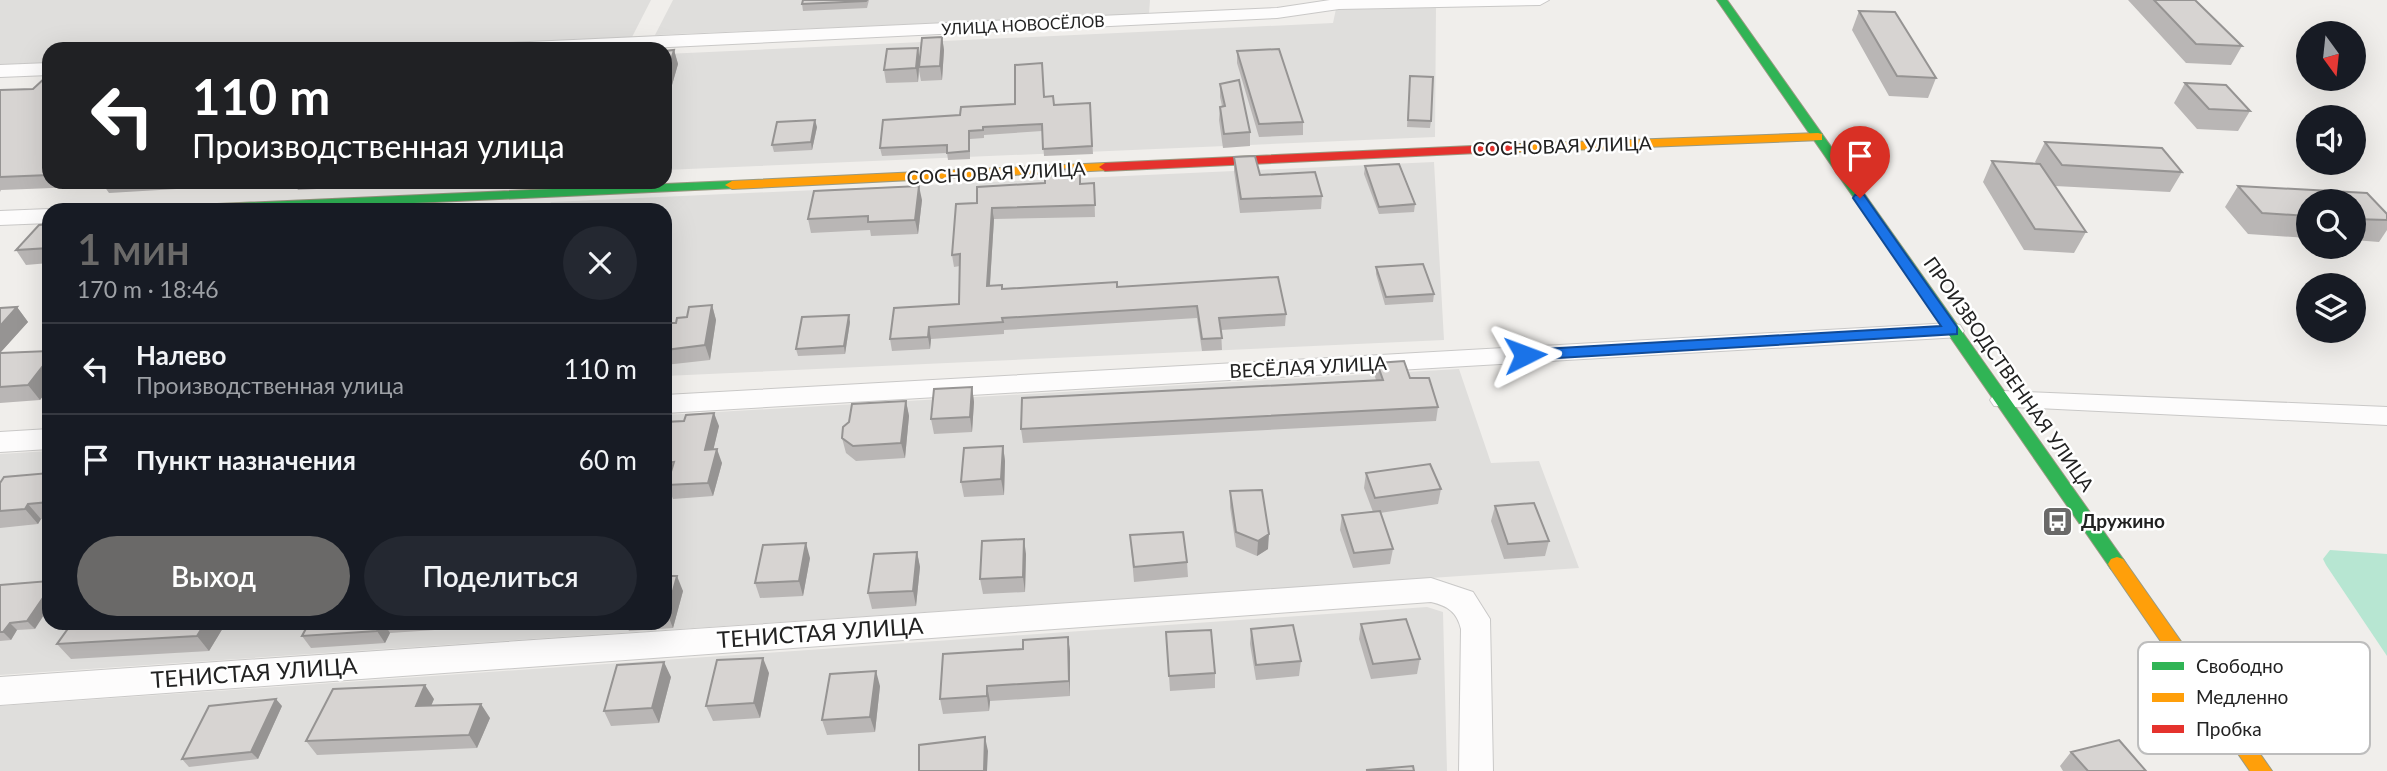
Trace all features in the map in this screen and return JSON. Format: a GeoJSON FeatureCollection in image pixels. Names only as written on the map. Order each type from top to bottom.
{"type":"FeatureCollection","features":[{"type":"Feature","properties":{"kind":"street","name":"УЛИЦА НОВОСЁЛОВ"},"geometry":{"type":"LineString","coordinates":[[657,42],[1277,13],[1339,4],[1539,0]]}},
{"type":"Feature","properties":{"kind":"street","name":"ПРОИЗВОДСТВЕННАЯ УЛИЦА"},"geometry":{"type":"LineString","coordinates":[[1722,0],[1951,331],[2003,400],[2172,642]]}},
{"type":"Feature","properties":{"kind":"street"},"geometry":{"type":"LineString","coordinates":[[0,71],[42,69]]}},
{"type":"Feature","properties":{"kind":"street","name":"СОСНОВАЯ УЛИЦА"},"geometry":{"type":"LineString","coordinates":[[672,188],[1038,172],[1267,157],[1818,137]]}},
{"type":"Feature","properties":{"kind":"street","name":"СОСНОВАЯ УЛИЦА"},"geometry":{"type":"LineString","coordinates":[[332,203],[651,189]]}},
{"type":"Feature","properties":{"kind":"street"},"geometry":{"type":"LineString","coordinates":[[0,218],[42,216]]}},
{"type":"Feature","properties":{"kind":"street","name":"ВЕСЁЛАЯ УЛИЦА"},"geometry":{"type":"LineString","coordinates":[[672,404],[1951,331]]}},
{"type":"Feature","properties":{"kind":"street"},"geometry":{"type":"LineString","coordinates":[[2003,400],[2387,416]]}},
{"type":"Feature","properties":{"kind":"street"},"geometry":{"type":"LineString","coordinates":[[0,442],[42,439]]}},
{"type":"Feature","properties":{"kind":"street","name":"ТЕНИСТАЯ УЛИЦА"},"geometry":{"type":"LineString","coordinates":[[0,691],[1431,590],[1458,596],[1474,612],[1477,629],[1476,771]]}},
{"type":"Feature","properties":{"kind":"street","name":"ПРОИЗВОДСТВЕННАЯ УЛИЦА"},"geometry":{"type":"LineString","coordinates":[[2250,754],[2262,771]]}},
{"type":"Feature","properties":{"kind":"shaded area"},"geometry":{"type":"Polygon","coordinates":[[[0,0],[651,0],[631,39],[560,42],[42,42],[42,64],[0,66],[0,0]]]}},
{"type":"Feature","properties":{"kind":"shaded area"},"geometry":{"type":"Polygon","coordinates":[[[673,0],[1150,0],[1149,14],[655,35],[673,0]]]}},
{"type":"Feature","properties":{"kind":"shaded area"},"geometry":{"type":"Polygon","coordinates":[[[1436,6],[1435,137],[672,170],[672,54],[1333,23],[1336,9],[1436,6]]]}},
{"type":"Feature","properties":{"kind":"shaded area"},"geometry":{"type":"Polygon","coordinates":[[[1434,162],[1444,340],[672,376],[672,203],[551,202],[1434,162]]]}},
{"type":"Feature","properties":{"kind":"shaded area"},"geometry":{"type":"Polygon","coordinates":[[[1459,369],[1491,463],[1539,461],[1579,568],[672,629],[672,415],[1459,369]]]}},
{"type":"Feature","properties":{"kind":"shaded area"},"geometry":{"type":"Polygon","coordinates":[[[42,451],[42,630],[664,630],[0,675],[0,454],[42,451]]]}},
{"type":"Feature","properties":{"kind":"shaded area"},"geometry":{"type":"Polygon","coordinates":[[[1427,607],[1443,612],[1447,771],[0,771],[0,706],[1427,607]]]}},
{"type":"Feature","properties":{"kind":"green space"},"geometry":{"type":"Polygon","coordinates":[[[2330,550],[2387,554],[2387,656],[2326,565],[2323,559],[2330,550]]]}},
{"type":"Feature","properties":{"kind":"building"},"geometry":{"type":"Polygon","coordinates":[[[803,0],[867,0],[802,4],[803,0]]]}},
{"type":"Feature","properties":{"kind":"building"},"geometry":{"type":"Polygon","coordinates":[[[2154,0],[2195,0],[2242,46],[2196,44],[2154,0]]]}},
{"type":"Feature","properties":{"kind":"building"},"geometry":{"type":"Polygon","coordinates":[[[1859,11],[1895,12],[1936,78],[1897,76],[1859,11]]]}},
{"type":"Feature","properties":{"kind":"building"},"geometry":{"type":"Polygon","coordinates":[[[942,37],[940,66],[919,67],[922,38],[942,37]]]}},
{"type":"Feature","properties":{"kind":"building"},"geometry":{"type":"Polygon","coordinates":[[[918,48],[916,68],[884,70],[887,49],[918,48]]]}},
{"type":"Feature","properties":{"kind":"building"},"geometry":{"type":"Polygon","coordinates":[[[1279,49],[1303,122],[1259,124],[1237,51],[1279,49]]]}},
{"type":"Feature","properties":{"kind":"building"},"geometry":{"type":"Polygon","coordinates":[[[1042,63],[1044,97],[1053,96],[1054,105],[1090,103],[1092,146],[1043,149],[1042,124],[983,127],[983,130],[969,131],[969,151],[947,153],[947,145],[880,148],[883,120],[960,115],[961,107],[1015,104],[1015,65],[1042,63]]]}},
{"type":"Feature","properties":{"kind":"building"},"geometry":{"type":"Polygon","coordinates":[[[1410,76],[1433,77],[1431,121],[1408,120],[1410,76]]]}},
{"type":"Feature","properties":{"kind":"building"},"geometry":{"type":"Polygon","coordinates":[[[1239,80],[1250,132],[1224,134],[1220,107],[1225,106],[1220,84],[1239,80]]]}},
{"type":"Feature","properties":{"kind":"building"},"geometry":{"type":"Polygon","coordinates":[[[42,81],[42,175],[0,177],[0,90],[33,89],[42,81]]]}},
{"type":"Feature","properties":{"kind":"building"},"geometry":{"type":"Polygon","coordinates":[[[2185,83],[2226,85],[2250,111],[2209,109],[2185,83]]]}},
{"type":"Feature","properties":{"kind":"building"},"geometry":{"type":"Polygon","coordinates":[[[815,120],[811,142],[772,145],[777,122],[815,120]]]}},
{"type":"Feature","properties":{"kind":"building"},"geometry":{"type":"Polygon","coordinates":[[[2045,142],[2162,148],[2182,172],[2062,165],[2045,142]]]}},
{"type":"Feature","properties":{"kind":"building"},"geometry":{"type":"Polygon","coordinates":[[[1255,156],[1260,175],[1315,172],[1322,196],[1241,199],[1234,157],[1255,156]]]}},
{"type":"Feature","properties":{"kind":"building"},"geometry":{"type":"Polygon","coordinates":[[[1992,161],[2040,164],[2086,232],[2035,229],[1992,161]]]}},
{"type":"Feature","properties":{"kind":"building"},"geometry":{"type":"Polygon","coordinates":[[[1399,164],[1415,204],[1379,207],[1365,166],[1399,164]]]}},
{"type":"Feature","properties":{"kind":"building"},"geometry":{"type":"Polygon","coordinates":[[[1080,168],[1080,184],[1094,183],[1095,205],[992,208],[987,286],[1002,285],[1002,289],[1117,282],[1117,287],[1278,277],[1286,314],[1219,318],[1222,338],[1202,339],[1197,306],[1002,318],[1003,322],[929,327],[928,337],[890,339],[894,308],[959,304],[960,254],[952,255],[956,204],[977,203],[977,187],[1045,183],[1045,171],[1080,168]]]}},
{"type":"Feature","properties":{"kind":"building"},"geometry":{"type":"Polygon","coordinates":[[[919,186],[915,220],[868,222],[868,216],[808,219],[814,191],[919,186]]]}},
{"type":"Feature","properties":{"kind":"building"},"geometry":{"type":"Polygon","coordinates":[[[2238,186],[2296,189],[2296,215],[2262,213],[2238,186]]]}},
{"type":"Feature","properties":{"kind":"building"},"geometry":{"type":"Polygon","coordinates":[[[2366,193],[2387,214],[2387,220],[2366,219],[2366,193]]]}},
{"type":"Feature","properties":{"kind":"building"},"geometry":{"type":"Polygon","coordinates":[[[42,225],[42,248],[16,250],[42,225]]]}},
{"type":"Feature","properties":{"kind":"building"},"geometry":{"type":"Polygon","coordinates":[[[1423,264],[1434,294],[1386,297],[1376,267],[1423,264]]]}},
{"type":"Feature","properties":{"kind":"building"},"geometry":{"type":"Polygon","coordinates":[[[712,305],[705,345],[672,349],[672,323],[676,323],[677,318],[687,317],[689,307],[712,305]]]}},
{"type":"Feature","properties":{"kind":"building"},"geometry":{"type":"Polygon","coordinates":[[[17,307],[0,326],[0,308],[17,307]]]}},
{"type":"Feature","properties":{"kind":"building"},"geometry":{"type":"Polygon","coordinates":[[[849,315],[844,346],[796,349],[802,317],[849,315]]]}},
{"type":"Feature","properties":{"kind":"building"},"geometry":{"type":"Polygon","coordinates":[[[42,351],[42,367],[28,385],[0,387],[0,353],[42,351]]]}},
{"type":"Feature","properties":{"kind":"building"},"geometry":{"type":"Polygon","coordinates":[[[1404,361],[1410,378],[1429,378],[1438,407],[1021,429],[1022,398],[1383,380],[1377,363],[1404,361]]]}},
{"type":"Feature","properties":{"kind":"building"},"geometry":{"type":"Polygon","coordinates":[[[972,387],[970,417],[931,419],[934,389],[972,387]]]}},
{"type":"Feature","properties":{"kind":"building"},"geometry":{"type":"Polygon","coordinates":[[[906,401],[901,443],[853,446],[842,438],[843,427],[849,422],[852,404],[906,401]]]}},
{"type":"Feature","properties":{"kind":"building"},"geometry":{"type":"Polygon","coordinates":[[[714,413],[705,450],[717,449],[708,483],[672,485],[672,422],[684,421],[686,415],[714,413]]]}},
{"type":"Feature","properties":{"kind":"building"},"geometry":{"type":"Polygon","coordinates":[[[1003,446],[1001,479],[961,482],[964,448],[1003,446]]]}},
{"type":"Feature","properties":{"kind":"building"},"geometry":{"type":"Polygon","coordinates":[[[1430,464],[1441,489],[1375,498],[1366,473],[1430,464]]]}},
{"type":"Feature","properties":{"kind":"building"},"geometry":{"type":"Polygon","coordinates":[[[42,474],[42,503],[28,504],[25,509],[0,511],[0,483],[4,477],[42,474]]]}},
{"type":"Feature","properties":{"kind":"building"},"geometry":{"type":"Polygon","coordinates":[[[1262,490],[1269,534],[1258,541],[1236,532],[1230,491],[1262,490]]]}},
{"type":"Feature","properties":{"kind":"building"},"geometry":{"type":"Polygon","coordinates":[[[1534,503],[1549,541],[1508,544],[1495,506],[1534,503]]]}},
{"type":"Feature","properties":{"kind":"building"},"geometry":{"type":"Polygon","coordinates":[[[1380,511],[1393,549],[1354,553],[1342,515],[1380,511]]]}},
{"type":"Feature","properties":{"kind":"building"},"geometry":{"type":"Polygon","coordinates":[[[1183,532],[1187,562],[1134,567],[1130,535],[1183,532]]]}},
{"type":"Feature","properties":{"kind":"building"},"geometry":{"type":"Polygon","coordinates":[[[1024,539],[1023,577],[980,579],[982,541],[1024,539]]]}},
{"type":"Feature","properties":{"kind":"building"},"geometry":{"type":"Polygon","coordinates":[[[806,543],[799,581],[755,583],[763,545],[806,543]]]}},
{"type":"Feature","properties":{"kind":"building"},"geometry":{"type":"Polygon","coordinates":[[[917,552],[913,591],[868,593],[874,554],[917,552]]]}},
{"type":"Feature","properties":{"kind":"building"},"geometry":{"type":"Polygon","coordinates":[[[672,576],[677,576],[672,594],[672,576]]]}},
{"type":"Feature","properties":{"kind":"building"},"geometry":{"type":"Polygon","coordinates":[[[42,582],[42,599],[27,621],[10,623],[3,632],[0,632],[0,585],[42,582]]]}},
{"type":"Feature","properties":{"kind":"building"},"geometry":{"type":"Polygon","coordinates":[[[1406,619],[1420,659],[1373,664],[1361,624],[1406,619]]]}},
{"type":"Feature","properties":{"kind":"building"},"geometry":{"type":"Polygon","coordinates":[[[1293,625],[1301,661],[1256,665],[1251,629],[1293,625]]]}},
{"type":"Feature","properties":{"kind":"building"},"geometry":{"type":"Polygon","coordinates":[[[67,630],[201,630],[197,636],[57,644],[67,630]]]}},
{"type":"Feature","properties":{"kind":"building"},"geometry":{"type":"Polygon","coordinates":[[[305,630],[378,630],[377,631],[302,636],[305,630]]]}},
{"type":"Feature","properties":{"kind":"building"},"geometry":{"type":"Polygon","coordinates":[[[1211,630],[1215,673],[1169,676],[1166,632],[1211,630]]]}},
{"type":"Feature","properties":{"kind":"building"},"geometry":{"type":"Polygon","coordinates":[[[1068,637],[1069,681],[987,686],[987,696],[940,699],[943,654],[1023,649],[1023,640],[1068,637]]]}},
{"type":"Feature","properties":{"kind":"building"},"geometry":{"type":"Polygon","coordinates":[[[763,658],[754,703],[706,706],[717,660],[763,658]]]}},
{"type":"Feature","properties":{"kind":"building"},"geometry":{"type":"Polygon","coordinates":[[[664,662],[652,708],[604,711],[617,665],[664,662]]]}},
{"type":"Feature","properties":{"kind":"building"},"geometry":{"type":"Polygon","coordinates":[[[876,671],[870,717],[822,720],[830,674],[876,671]]]}},
{"type":"Feature","properties":{"kind":"building"},"geometry":{"type":"Polygon","coordinates":[[[425,685],[416,706],[481,704],[469,735],[306,741],[333,689],[425,685]]]}},
{"type":"Feature","properties":{"kind":"building"},"geometry":{"type":"Polygon","coordinates":[[[276,699],[251,752],[182,759],[209,706],[276,699]]]}},
{"type":"Feature","properties":{"kind":"building"},"geometry":{"type":"Polygon","coordinates":[[[985,737],[984,771],[919,771],[919,745],[985,737]]]}},
{"type":"Feature","properties":{"kind":"building"},"geometry":{"type":"Polygon","coordinates":[[[2119,740],[2146,771],[2088,771],[2071,752],[2119,740]]]}},
{"type":"Feature","properties":{"kind":"building"},"geometry":{"type":"Polygon","coordinates":[[[1413,766],[1414,771],[1366,770],[1413,766]]]}},
{"type":"Feature","properties":{"kind":"traffic: fast"},"geometry":{"type":"LineString","coordinates":[[1722,0],[2117,564]]}},
{"type":"Feature","properties":{"kind":"traffic: fast"},"geometry":{"type":"LineString","coordinates":[[672,188],[732,185]]}},
{"type":"Feature","properties":{"kind":"traffic: fast"},"geometry":{"type":"LineString","coordinates":[[330,203],[643,189]]}},
{"type":"Feature","properties":{"kind":"traffic: slow"},"geometry":{"type":"LineString","coordinates":[[1516,148],[1818,137]]}},
{"type":"Feature","properties":{"kind":"traffic: slow"},"geometry":{"type":"LineString","coordinates":[[732,185],[1105,167]]}},
{"type":"Feature","properties":{"kind":"traffic: slow"},"geometry":{"type":"LineString","coordinates":[[2117,564],[2172,642]]}},
{"type":"Feature","properties":{"kind":"traffic: slow"},"geometry":{"type":"LineString","coordinates":[[2250,754],[2262,771]]}},
{"type":"Feature","properties":{"kind":"traffic: jam"},"geometry":{"type":"LineString","coordinates":[[1105,167],[1516,148]]}},
{"type":"Feature","properties":{"kind":"place","name":"Дружино"},"geometry":{"type":"Point","coordinates":[2058,521]}},
{"type":"Feature","properties":{"kind":"route"},"geometry":{"type":"LineString","coordinates":[[1525,355],[1951,331],[1860,198]]}}]}
